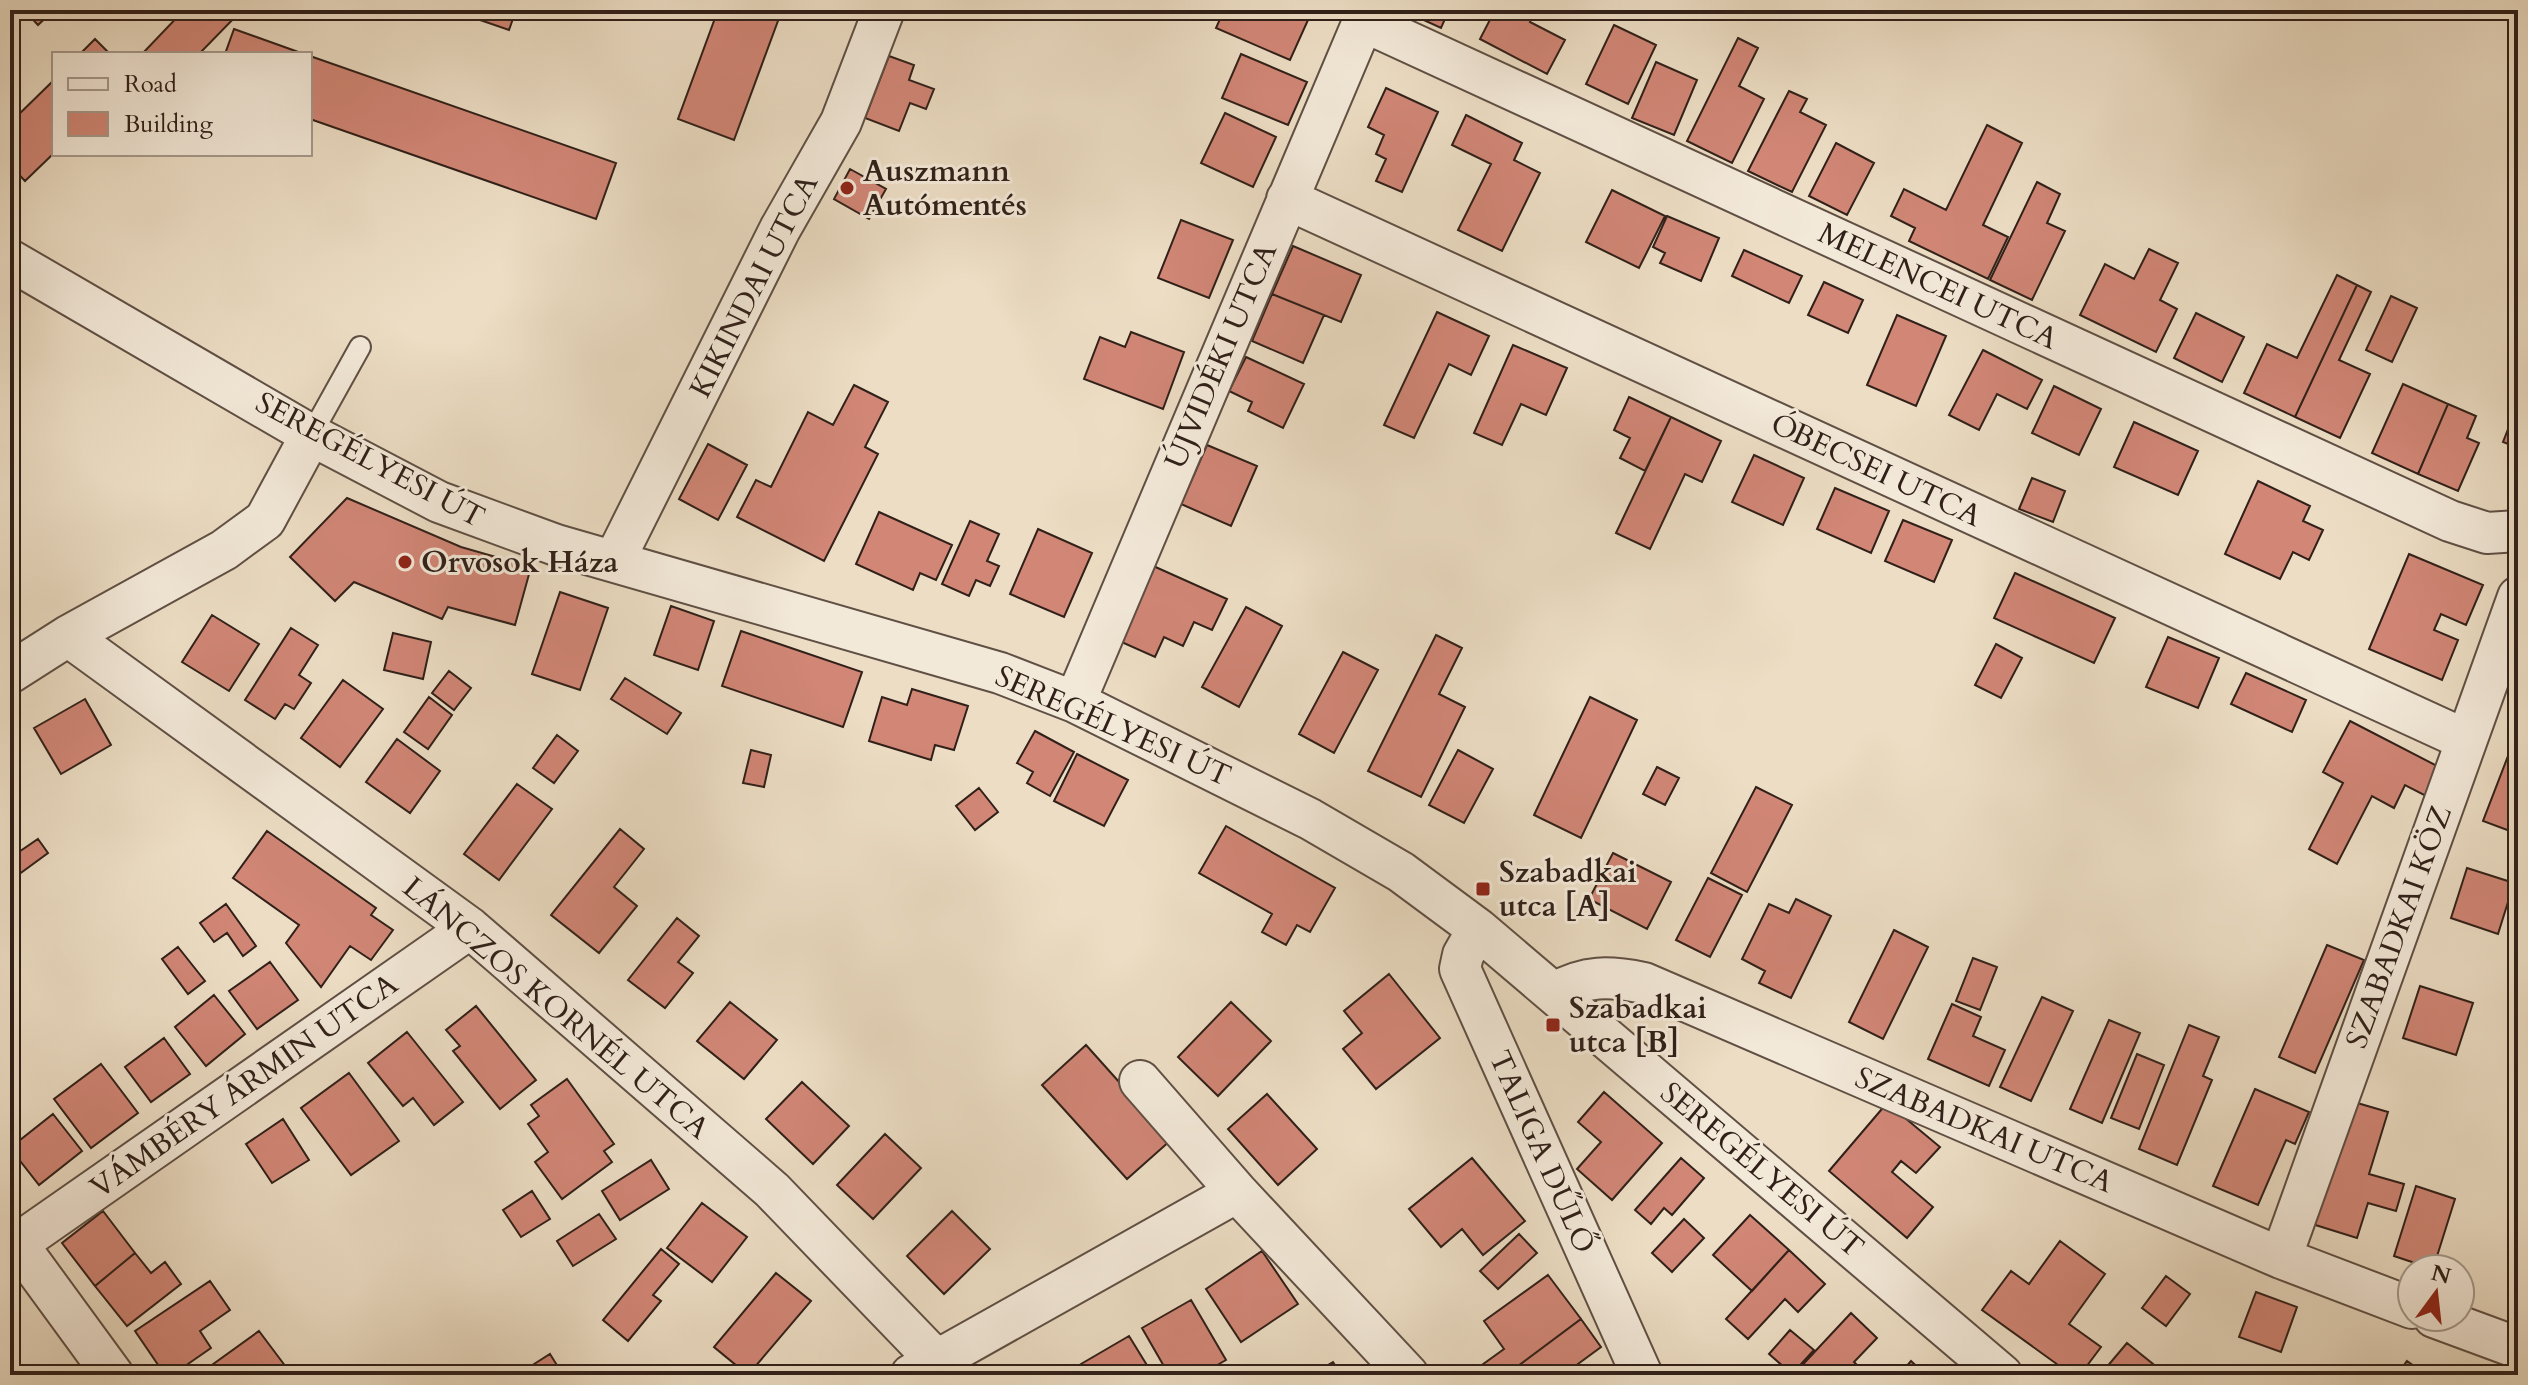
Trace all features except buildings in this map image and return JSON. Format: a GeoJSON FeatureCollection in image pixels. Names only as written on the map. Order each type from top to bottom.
{"type":"FeatureCollection","features":[{"type":"Feature","properties":{"kind":"street","name":"KIKINDAI UTCA"},"geometry":{"type":"LineString","coordinates":[[615,559],[780,229],[841,122],[884,10]]}},
{"type":"Feature","properties":{"kind":"street","name":"ÚJVIDÉKI UTCA"},"geometry":{"type":"LineString","coordinates":[[1075,702],[1365,16]]}},
{"type":"Feature","properties":{"kind":"street","name":"MELENCEI UTCA"},"geometry":{"type":"LineString","coordinates":[[1365,16],[2450,521],[2487,533],[2517,534]]}},
{"type":"Feature","properties":{"kind":"street","name":"ÓBECSEI UTCA"},"geometry":{"type":"LineString","coordinates":[[1287,199],[2466,740]]}},
{"type":"Feature","properties":{"kind":"street","name":"SEREGÉLYESI ÚT"},"geometry":{"type":"LineString","coordinates":[[10,260],[311,435],[439,502],[500,527],[1000,673],[1075,702],[1310,819],[1401,872],[1478,929],[2002,1375]]}},
{"type":"Feature","properties":{"kind":"street"},"geometry":{"type":"LineString","coordinates":[[10,673],[68,636],[224,550],[265,520],[311,435]]}},
{"type":"Feature","properties":{"kind":"street","name":"SZABADKAI KÖZ"},"geometry":{"type":"LineString","coordinates":[[2281,1258],[2518,597]]}},
{"type":"Feature","properties":{"kind":"street","name":"LÁNCZOS KORNÉL UTCA"},"geometry":{"type":"LineString","coordinates":[[68,636],[470,928],[772,1190],[923,1367]]}},
{"type":"Feature","properties":{"kind":"street","name":"VÁMBÉRY ÁRMIN UTCA"},"geometry":{"type":"LineString","coordinates":[[14,1239],[470,928]]}},
{"type":"Feature","properties":{"kind":"street","name":"TALIGA DŰLŐ"},"geometry":{"type":"LineString","coordinates":[[1478,929],[1463,955],[1460,969],[1642,1375]]}},
{"type":"Feature","properties":{"kind":"street","name":"SZABADKAI UTCA"},"geometry":{"type":"LineString","coordinates":[[1554,993],[1572,983],[1607,975],[1644,983],[2281,1258],[2396,1302]]}},
{"type":"Feature","properties":{"kind":"street"},"geometry":{"type":"LineString","coordinates":[[1140,1081],[1237,1192],[1408,1375]]}},
{"type":"Feature","properties":{"kind":"street"},"geometry":{"type":"LineString","coordinates":[[923,1367],[1237,1192]]}},
{"type":"Feature","properties":{"kind":"street"},"geometry":{"type":"LineString","coordinates":[[14,1239],[113,1375]]}},
{"type":"Feature","properties":{"kind":"street"},"geometry":{"type":"LineString","coordinates":[[2476,1332],[2518,1348]]}},
{"type":"Feature","properties":{"kind":"lane"},"geometry":{"type":"LineString","coordinates":[[311,435],[360,347]]}},
{"type":"Feature","properties":{"kind":"place","name":"Auszmann Autómentés"},"geometry":{"type":"Point","coordinates":[847,188]}},
{"type":"Feature","properties":{"kind":"place","name":"Orvosok Háza"},"geometry":{"type":"Point","coordinates":[405,562]}},
{"type":"Feature","properties":{"kind":"place","name":"Szabadkai utca [A]"},"geometry":{"type":"Point","coordinates":[1483,889]}},
{"type":"Feature","properties":{"kind":"place","name":"Szabadkai utca [B]"},"geometry":{"type":"Point","coordinates":[1553,1025]}}]}
